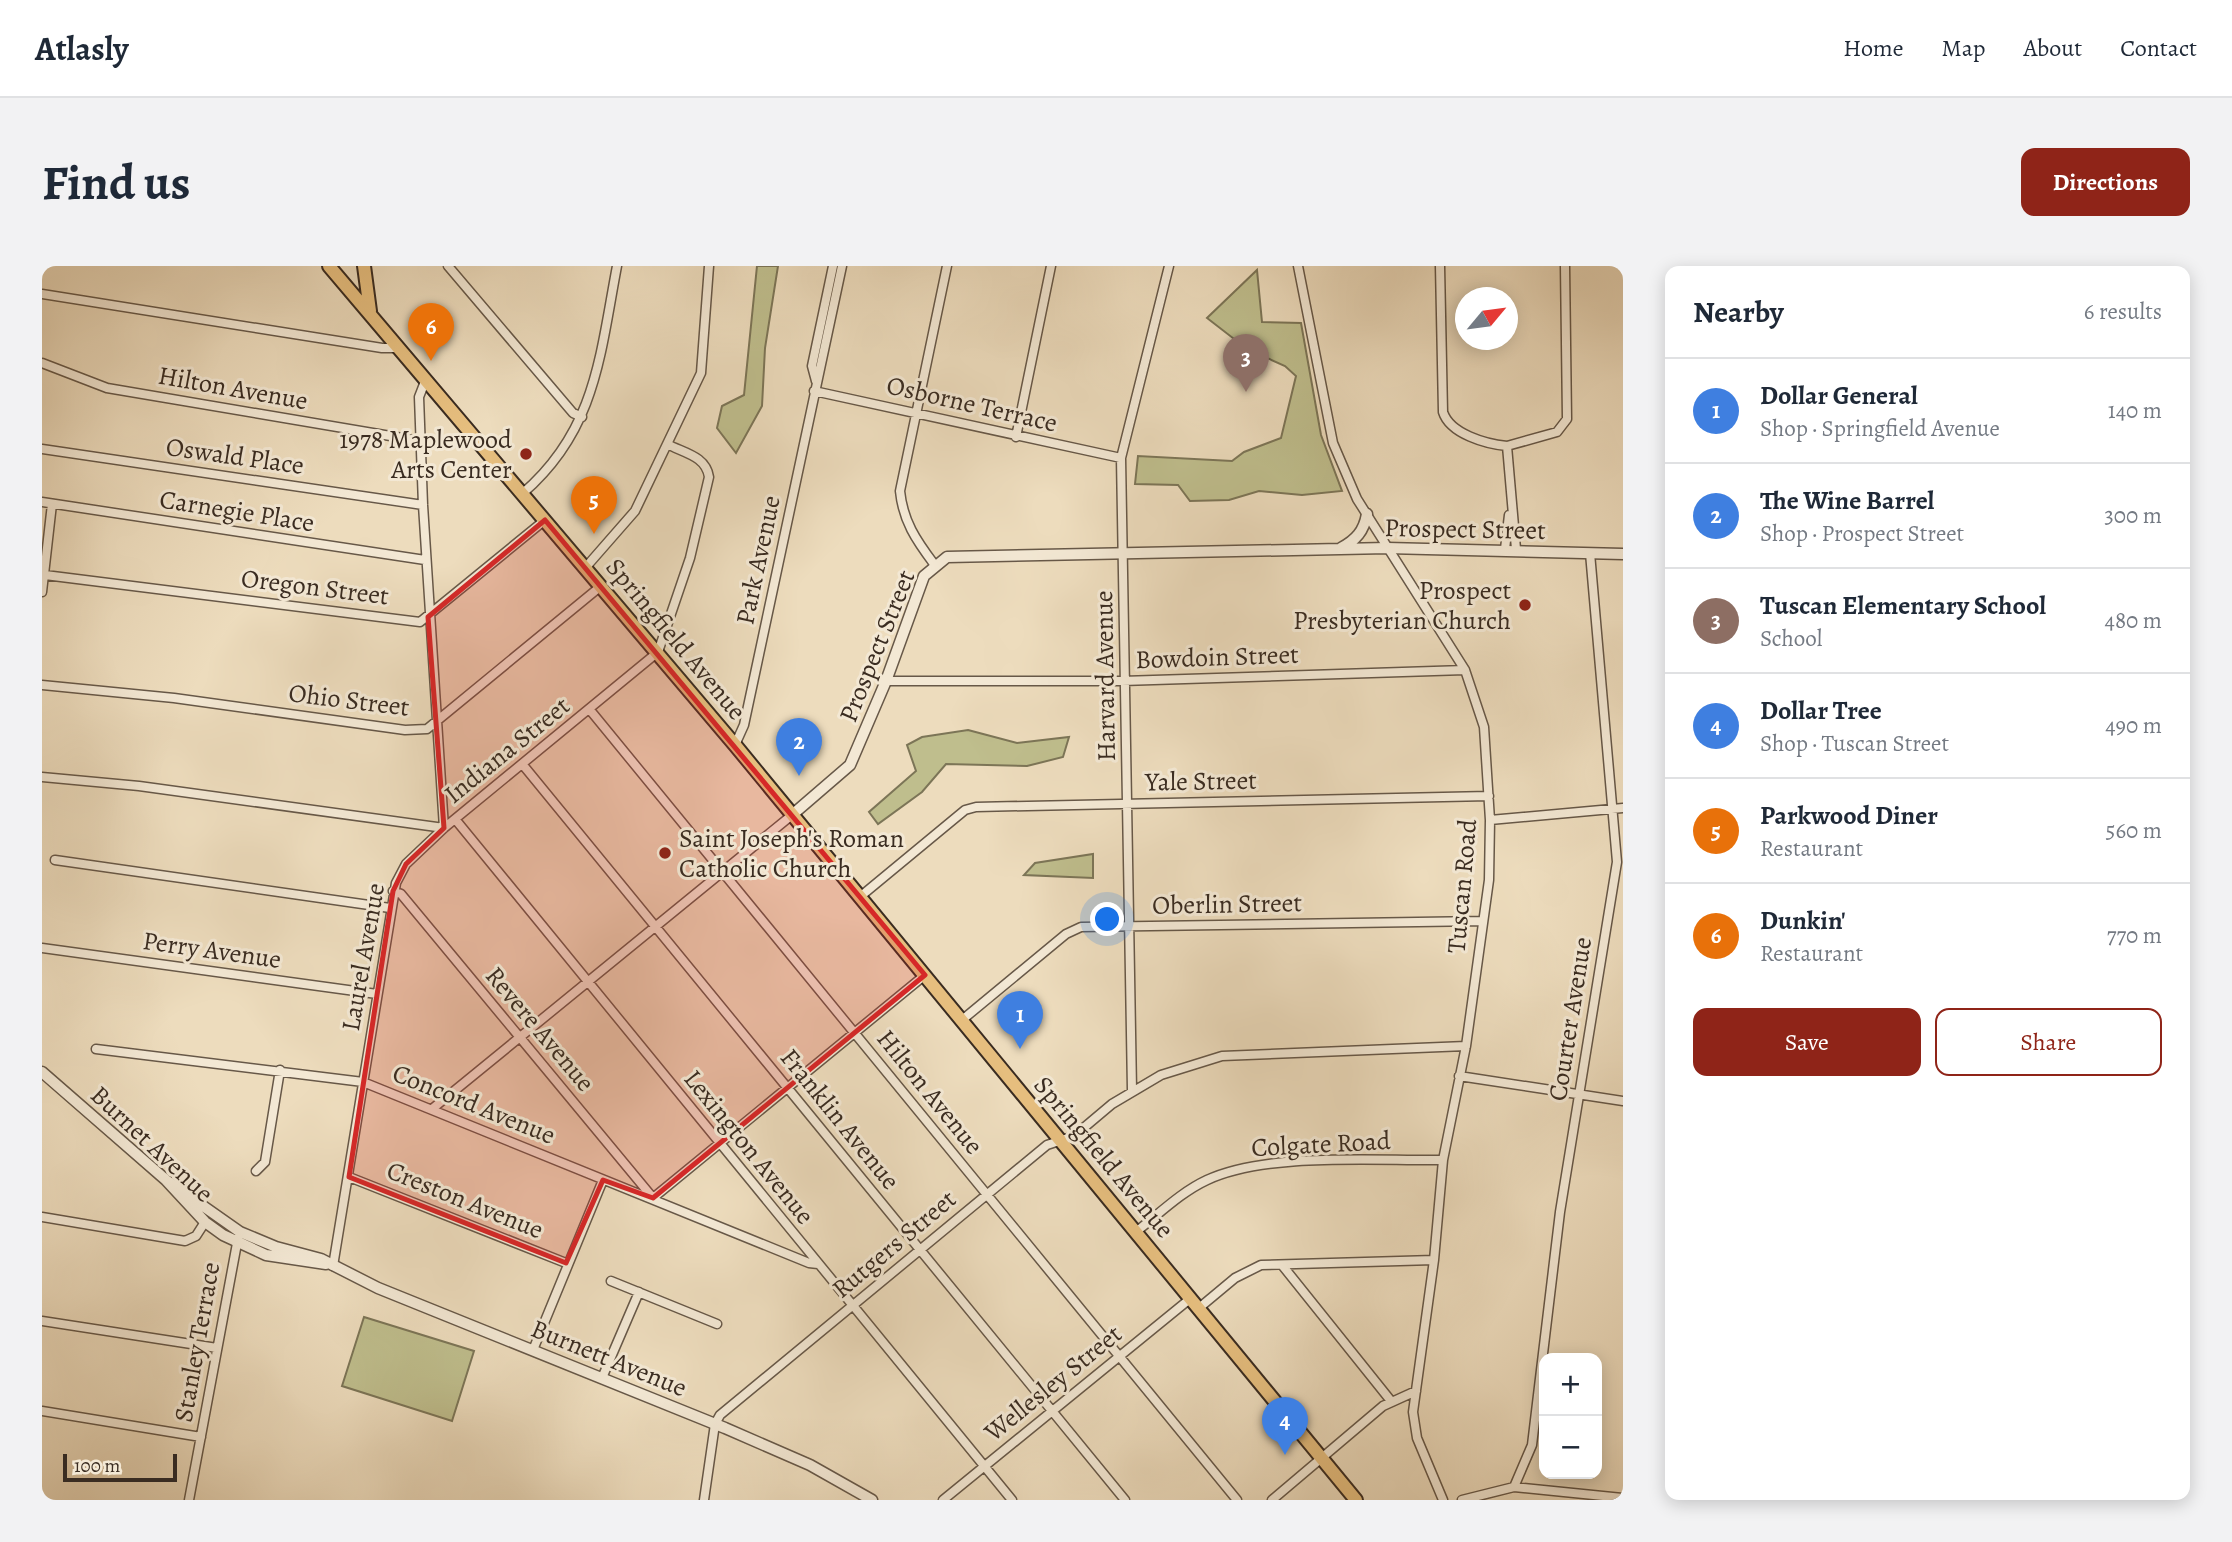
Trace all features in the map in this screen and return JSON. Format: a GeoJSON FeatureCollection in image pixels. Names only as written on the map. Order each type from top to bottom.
{"type":"FeatureCollection","features":[{"type":"Feature","properties":{"kind":"main road","name":"Springfield Avenue"},"geometry":{"type":"LineString","coordinates":[[330,266],[736,745],[1356,1500]]}},
{"type":"Feature","properties":{"kind":"main road"},"geometry":{"type":"LineString","coordinates":[[364,266],[371,312]]}},
{"type":"Feature","properties":{"kind":"street"},"geometry":{"type":"LineString","coordinates":[[448,266],[573,412],[582,417]]}},
{"type":"Feature","properties":{"kind":"street"},"geometry":{"type":"LineString","coordinates":[[523,494],[554,462],[582,417],[595,383],[617,266]]}},
{"type":"Feature","properties":{"kind":"street"},"geometry":{"type":"LineString","coordinates":[[586,567],[635,511],[704,363],[709,266]]}},
{"type":"Feature","properties":{"kind":"street","name":"Park Avenue"},"geometry":{"type":"LineString","coordinates":[[815,386],[812,366],[833,266]]}},
{"type":"Feature","properties":{"kind":"street","name":"Park Avenue"},"geometry":{"type":"LineString","coordinates":[[736,745],[744,725],[842,266]]}},
{"type":"Feature","properties":{"kind":"street"},"geometry":{"type":"LineString","coordinates":[[934,564],[909,529],[902,509],[900,491],[947,266]]}},
{"type":"Feature","properties":{"kind":"street"},"geometry":{"type":"LineString","coordinates":[[1016,437],[1051,266]]}},
{"type":"Feature","properties":{"kind":"street","name":"Harvard Avenue"},"geometry":{"type":"LineString","coordinates":[[1132,1090],[1132,926],[1121,458],[1169,266]]}},
{"type":"Feature","properties":{"kind":"street","name":"Tuscan Road"},"geometry":{"type":"LineString","coordinates":[[1298,266],[1333,443],[1343,471],[1387,548],[1465,670],[1484,727],[1490,820],[1489,880],[1466,1046],[1443,1160],[1414,1426],[1443,1500]]}},
{"type":"Feature","properties":{"kind":"street"},"geometry":{"type":"LineString","coordinates":[[1440,266],[1442,400],[1446,420],[1451,426],[1478,439],[1507,446],[1556,432],[1567,419],[1569,411],[1565,266]]}},
{"type":"Feature","properties":{"kind":"street"},"geometry":{"type":"LineString","coordinates":[[42,294],[382,348],[401,348]]}},
{"type":"Feature","properties":{"kind":"street","name":"Hilton Avenue"},"geometry":{"type":"LineString","coordinates":[[42,363],[107,388],[420,441]]}},
{"type":"Feature","properties":{"kind":"street"},"geometry":{"type":"LineString","coordinates":[[426,379],[419,397],[422,505],[443,828]]}},
{"type":"Feature","properties":{"kind":"street","name":"Osborne Terrace"},"geometry":{"type":"LineString","coordinates":[[815,386],[1016,437],[1121,458]]}},
{"type":"Feature","properties":{"kind":"street","name":"Indiana Street"},"geometry":{"type":"LineString","coordinates":[[42,777],[139,786],[443,828],[590,710],[657,652],[690,558],[709,477],[700,459],[667,444]]}},
{"type":"Feature","properties":{"kind":"street"},"geometry":{"type":"LineString","coordinates":[[1507,446],[1511,498],[1510,549]]}},
{"type":"Feature","properties":{"kind":"street","name":"Oswald Place"},"geometry":{"type":"LineString","coordinates":[[42,449],[422,505]]}},
{"type":"Feature","properties":{"kind":"street","name":"Carnegie Place"},"geometry":{"type":"LineString","coordinates":[[42,502],[425,560]]}},
{"type":"Feature","properties":{"kind":"street"},"geometry":{"type":"LineString","coordinates":[[42,592],[45,575],[43,559],[52,504]]}},
{"type":"Feature","properties":{"kind":"street"},"geometry":{"type":"LineString","coordinates":[[1339,549],[1354,541],[1361,532],[1367,514]]}},
{"type":"Feature","properties":{"kind":"street"},"geometry":{"type":"LineString","coordinates":[[428,617],[545,520]]}},
{"type":"Feature","properties":{"kind":"street","name":"Prospect Street"},"geometry":{"type":"LineString","coordinates":[[432,1109],[850,765],[886,681],[924,576],[934,564],[957,555],[1387,548],[1510,549],[1623,554]]}},
{"type":"Feature","properties":{"kind":"street","name":"Courter Avenue"},"geometry":{"type":"LineString","coordinates":[[1514,1487],[1532,1445],[1560,1212],[1617,862],[1618,809],[1590,553]]}},
{"type":"Feature","properties":{"kind":"street","name":"Oregon Street"},"geometry":{"type":"LineString","coordinates":[[45,575],[421,622],[428,617]]}},
{"type":"Feature","properties":{"kind":"street","name":"Ohio Street"},"geometry":{"type":"LineString","coordinates":[[42,685],[174,698],[405,730],[435,726],[601,586]]}},
{"type":"Feature","properties":{"kind":"street","name":"Bowdoin Street"},"geometry":{"type":"LineString","coordinates":[[886,681],[1126,681],[1465,670]]}},
{"type":"Feature","properties":{"kind":"street","name":"Hilton Avenue"},"geometry":{"type":"LineString","coordinates":[[590,710],[1237,1500]]}},
{"type":"Feature","properties":{"kind":"street","name":"Franklin Avenue"},"geometry":{"type":"LineString","coordinates":[[523,765],[1125,1500]]}},
{"type":"Feature","properties":{"kind":"street","name":"Yale Street"},"geometry":{"type":"LineString","coordinates":[[861,896],[965,810],[976,807],[1489,796]]}},
{"type":"Feature","properties":{"kind":"street"},"geometry":{"type":"LineString","coordinates":[[1490,820],[1618,809]]}},
{"type":"Feature","properties":{"kind":"street","name":"Lexington Avenue"},"geometry":{"type":"LineString","coordinates":[[455,820],[1012,1500]]}},
{"type":"Feature","properties":{"kind":"street","name":"Laurel Avenue"},"geometry":{"type":"LineString","coordinates":[[330,1265],[349,1177],[393,891],[406,863],[443,828]]}},
{"type":"Feature","properties":{"kind":"street"},"geometry":{"type":"LineString","coordinates":[[55,860],[390,908]]}},
{"type":"Feature","properties":{"kind":"street","name":"Revere Avenue"},"geometry":{"type":"LineString","coordinates":[[393,891],[401,894],[653,1198]]}},
{"type":"Feature","properties":{"kind":"street","name":"Oberlin Street"},"geometry":{"type":"LineString","coordinates":[[962,1020],[1066,934],[1081,927],[1483,921]]}},
{"type":"Feature","properties":{"kind":"street","name":"Perry Avenue"},"geometry":{"type":"LineString","coordinates":[[42,948],[377,995]]}},
{"type":"Feature","properties":{"kind":"street"},"geometry":{"type":"LineString","coordinates":[[653,1198],[925,975]]}},
{"type":"Feature","properties":{"kind":"street","name":"Rutgers Street"},"geometry":{"type":"LineString","coordinates":[[716,1424],[720,1415],[1047,1145],[1073,1136],[1132,1090],[1161,1075],[1222,1056],[1466,1046]]}},
{"type":"Feature","properties":{"kind":"street","name":"Concord Avenue"},"geometry":{"type":"LineString","coordinates":[[96,1049],[363,1082],[809,1263],[818,1264]]}},
{"type":"Feature","properties":{"kind":"street"},"geometry":{"type":"LineString","coordinates":[[256,1171],[265,1162],[280,1070]]}},
{"type":"Feature","properties":{"kind":"street","name":"Burnet Avenue"},"geometry":{"type":"LineString","coordinates":[[42,1072],[166,1180],[205,1222],[236,1243]]}},
{"type":"Feature","properties":{"kind":"street"},"geometry":{"type":"LineString","coordinates":[[1460,1076],[1623,1101]]}},
{"type":"Feature","properties":{"kind":"street","name":"Colgate Road"},"geometry":{"type":"LineString","coordinates":[[1137,1231],[1189,1190],[1235,1170],[1282,1163],[1443,1160]]}},
{"type":"Feature","properties":{"kind":"street","name":"Creston Avenue"},"geometry":{"type":"LineString","coordinates":[[349,1177],[566,1263]]}},
{"type":"Feature","properties":{"kind":"street","name":"Burnett Avenue"},"geometry":{"type":"LineString","coordinates":[[166,1180],[240,1232],[276,1247],[321,1259],[533,1350],[716,1424],[810,1465],[860,1497],[872,1500]]}},
{"type":"Feature","properties":{"kind":"street"},"geometry":{"type":"LineString","coordinates":[[533,1350],[566,1263],[603,1180]]}},
{"type":"Feature","properties":{"kind":"street"},"geometry":{"type":"LineString","coordinates":[[42,1217],[177,1241],[191,1239],[205,1222]]}},
{"type":"Feature","properties":{"kind":"street","name":"Stanley Terrace"},"geometry":{"type":"LineString","coordinates":[[189,1500],[240,1232]]}},
{"type":"Feature","properties":{"kind":"street","name":"Burnett Avenue"},"geometry":{"type":"LineString","coordinates":[[236,1243],[285,1260],[330,1265]]}},
{"type":"Feature","properties":{"kind":"street","name":"Wellesley Street"},"geometry":{"type":"LineString","coordinates":[[943,1500],[1119,1355],[1251,1269],[1282,1265],[1434,1260]]}},
{"type":"Feature","properties":{"kind":"street"},"geometry":{"type":"LineString","coordinates":[[1282,1265],[1391,1401]]}},
{"type":"Feature","properties":{"kind":"street"},"geometry":{"type":"LineString","coordinates":[[611,1281],[717,1324]]}},
{"type":"Feature","properties":{"kind":"street"},"geometry":{"type":"LineString","coordinates":[[602,1378],[639,1292]]}},
{"type":"Feature","properties":{"kind":"street"},"geometry":{"type":"LineString","coordinates":[[42,1321],[217,1348]]}},
{"type":"Feature","properties":{"kind":"street"},"geometry":{"type":"LineString","coordinates":[[1272,1500],[1391,1401],[1416,1391]]}},
{"type":"Feature","properties":{"kind":"street"},"geometry":{"type":"LineString","coordinates":[[42,1411],[201,1437]]}},
{"type":"Feature","properties":{"kind":"street"},"geometry":{"type":"LineString","coordinates":[[704,1500],[716,1424]]}},
{"type":"Feature","properties":{"kind":"street"},"geometry":{"type":"LineString","coordinates":[[1462,1500],[1514,1487],[1623,1498]]}},
{"type":"Feature","properties":{"kind":"highlighted area"},"geometry":{"type":"Polygon","coordinates":[[[545,520],[925,975],[653,1198],[603,1180],[566,1263],[349,1177],[393,891],[406,864],[444,828],[428,617],[545,520]]]}},
{"type":"Feature","properties":{"kind":"shaded area"},"geometry":{"type":"Polygon","coordinates":[[[757,266],[778,266],[765,348],[762,406],[736,453],[717,428],[722,406],[744,395],[757,266]]]}},
{"type":"Feature","properties":{"kind":"shaded area"},"geometry":{"type":"Polygon","coordinates":[[[1257,270],[1262,322],[1301,323],[1321,435],[1342,491],[1302,495],[1259,491],[1229,500],[1190,501],[1178,485],[1135,484],[1138,456],[1232,461],[1244,452],[1281,438],[1296,376],[1285,366],[1247,349],[1207,318],[1257,270]]]}},
{"type":"Feature","properties":{"kind":"shaded area"},"geometry":{"type":"Polygon","coordinates":[[[968,730],[1017,743],[1069,737],[1063,757],[1027,766],[946,764],[922,792],[878,824],[869,812],[916,771],[907,745],[922,737],[968,730]]]}},
{"type":"Feature","properties":{"kind":"shaded area"},"geometry":{"type":"Polygon","coordinates":[[[1093,854],[1093,878],[1024,875],[1035,863],[1093,854]]]}},
{"type":"Feature","properties":{"kind":"shaded area"},"geometry":{"type":"Polygon","coordinates":[[[364,1317],[474,1351],[452,1421],[342,1386],[364,1317]]]}},
{"type":"Feature","properties":{"kind":"place","name":"Dunkin'"},"geometry":{"type":"Point","coordinates":[431,361]}},
{"type":"Feature","properties":{"kind":"place","name":"Tuscan Elementary School"},"geometry":{"type":"Point","coordinates":[1246,392]}},
{"type":"Feature","properties":{"kind":"place","name":"1978 Maplewood Arts Center"},"geometry":{"type":"Point","coordinates":[526,454]}},
{"type":"Feature","properties":{"kind":"place","name":"Parkwood Diner"},"geometry":{"type":"Point","coordinates":[594,534]}},
{"type":"Feature","properties":{"kind":"place","name":"Prospect Presbyterian Church"},"geometry":{"type":"Point","coordinates":[1525,605]}},
{"type":"Feature","properties":{"kind":"place","name":"The Wine Barrel"},"geometry":{"type":"Point","coordinates":[799,776]}},
{"type":"Feature","properties":{"kind":"place","name":"Saint Joseph's Roman Catholic Church"},"geometry":{"type":"Point","coordinates":[665,853]}},
{"type":"Feature","properties":{"kind":"place","name":"Dollar General"},"geometry":{"type":"Point","coordinates":[1020,1049]}},
{"type":"Feature","properties":{"kind":"place","name":"Dollar Tree"},"geometry":{"type":"Point","coordinates":[1285,1455]}}]}
